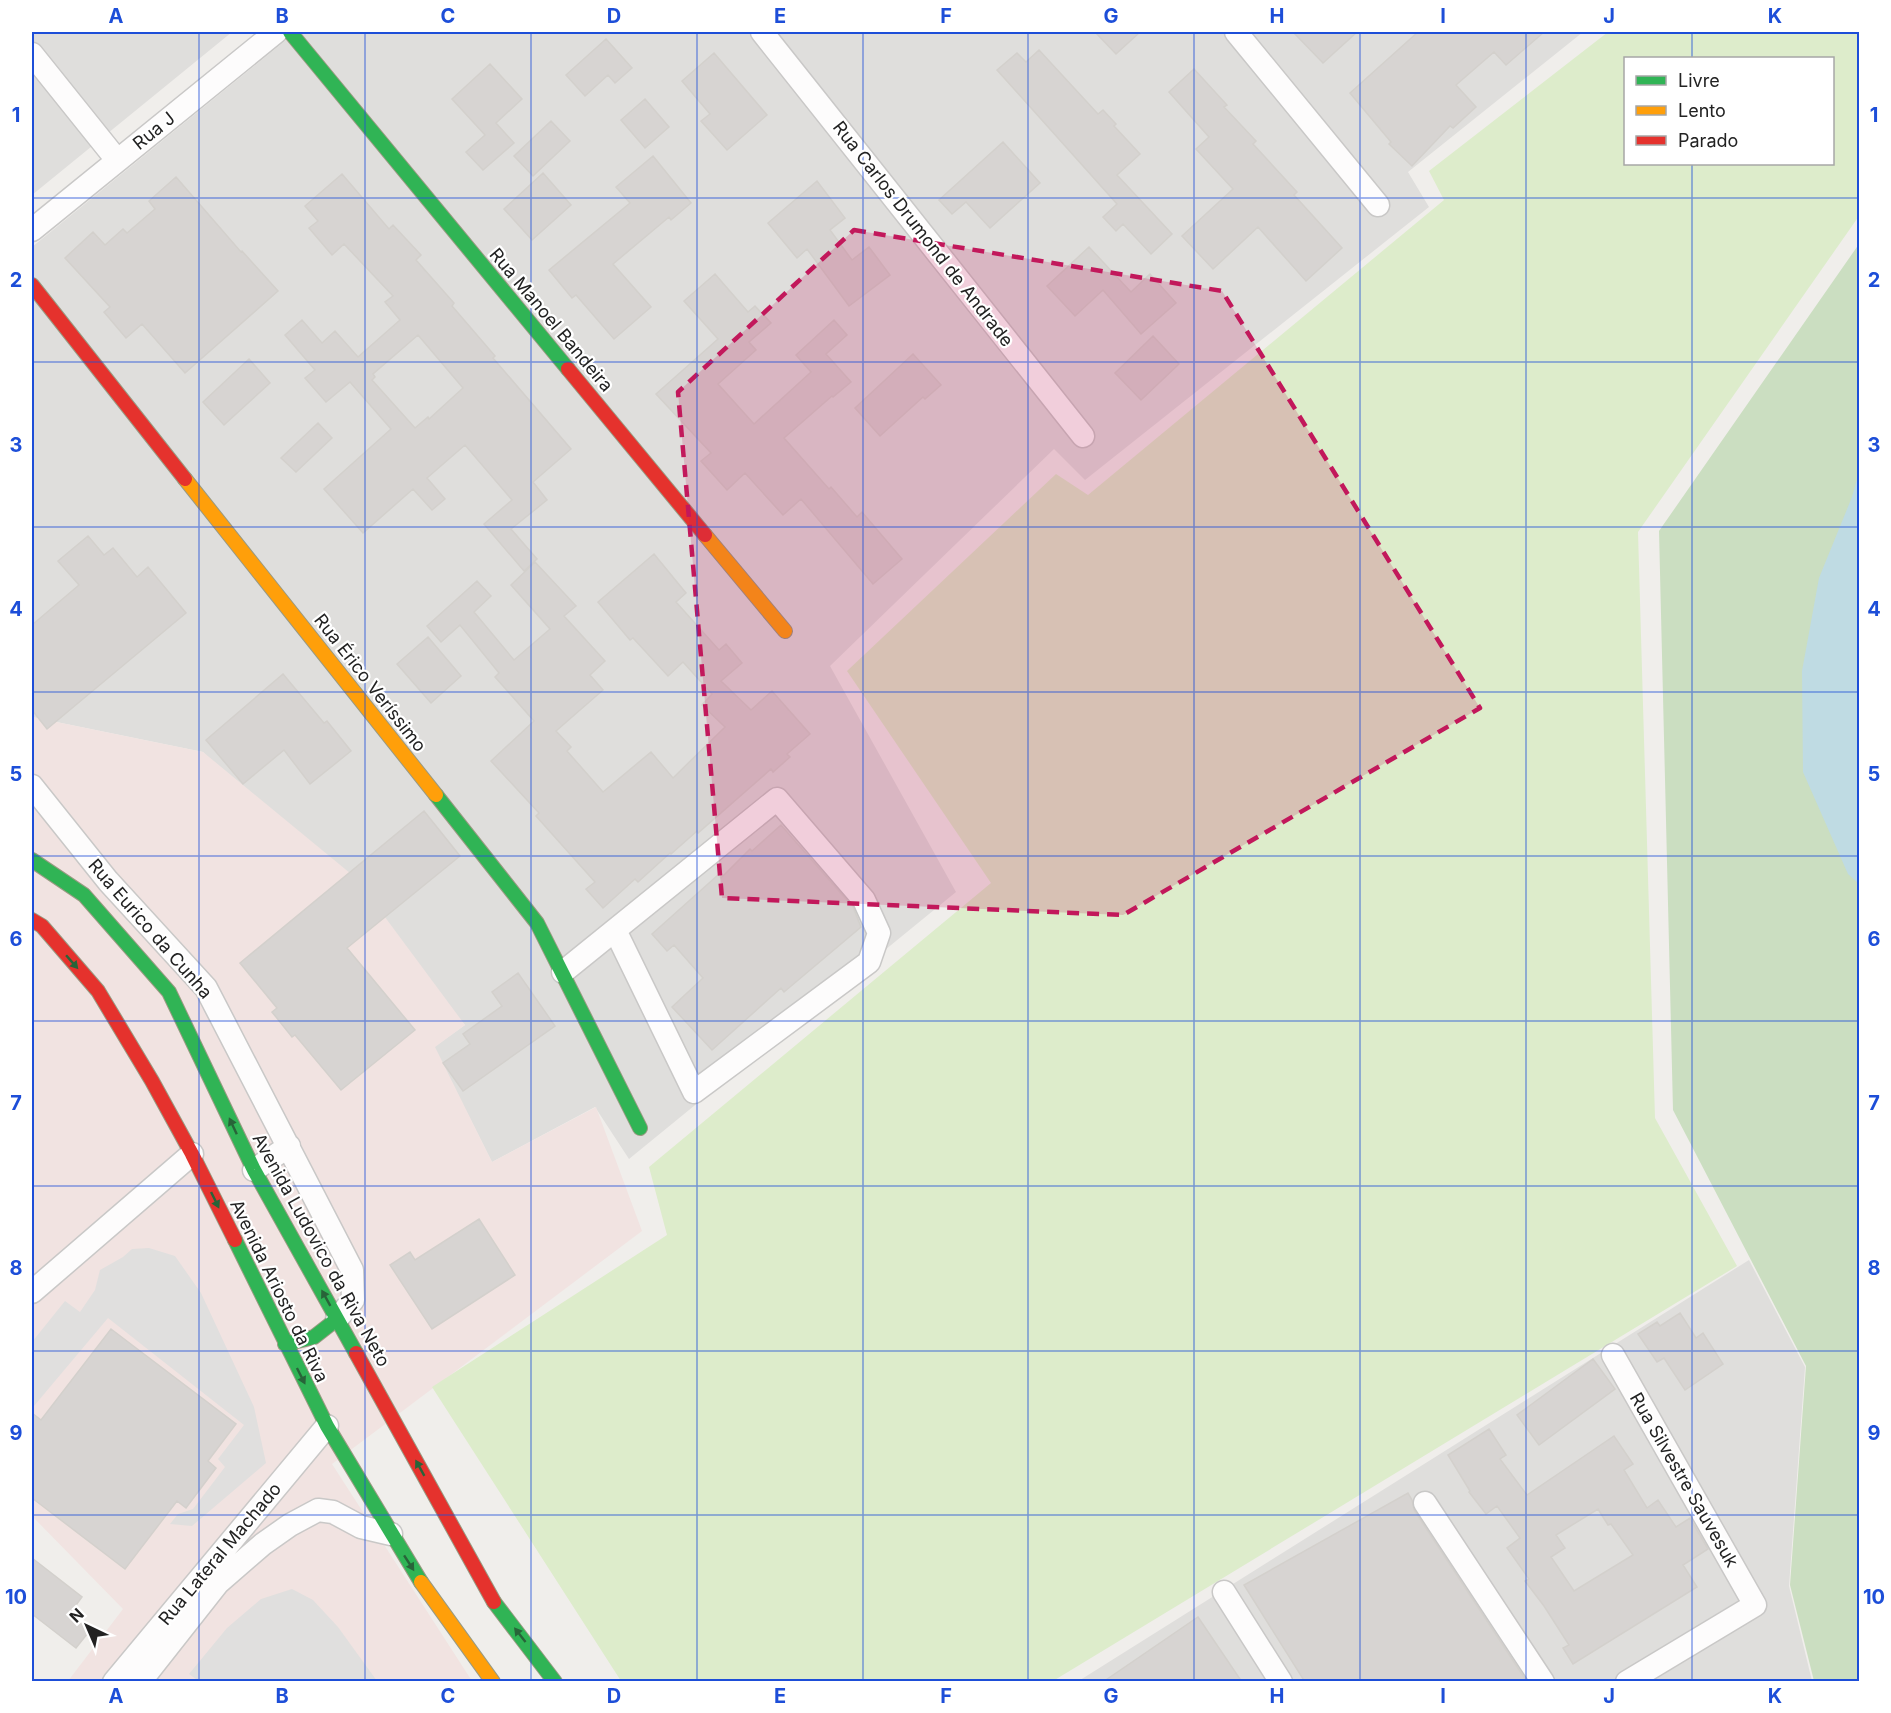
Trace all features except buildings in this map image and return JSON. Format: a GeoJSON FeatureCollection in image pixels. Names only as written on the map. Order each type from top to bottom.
{"type":"FeatureCollection","features":[{"type":"Feature","properties":{"kind":"street","name":"Rua J"},"geometry":{"type":"LineString","coordinates":[[32,230],[276,32]]}},
{"type":"Feature","properties":{"kind":"street","name":"Rua Manoel Bandeira"},"geometry":{"type":"LineString","coordinates":[[290,32],[785,631]]}},
{"type":"Feature","properties":{"kind":"street","name":"Rua Carlos Drumond de Andrade"},"geometry":{"type":"LineString","coordinates":[[762,32],[1083,436]]}},
{"type":"Feature","properties":{"kind":"street"},"geometry":{"type":"LineString","coordinates":[[1236,32],[1378,205]]}},
{"type":"Feature","properties":{"kind":"street"},"geometry":{"type":"LineString","coordinates":[[32,54],[117,160]]}},
{"type":"Feature","properties":{"kind":"street","name":"Rua Érico Veríssimo"},"geometry":{"type":"LineString","coordinates":[[32,285],[537,923],[640,1128]]}},
{"type":"Feature","properties":{"kind":"street","name":"Rua Eurico da Cunha"},"geometry":{"type":"LineString","coordinates":[[32,786],[108,881],[206,988],[351,1270],[353,1300],[338,1319]]}},
{"type":"Feature","properties":{"kind":"street"},"geometry":{"type":"LineString","coordinates":[[563,972],[777,799],[864,900],[879,933],[869,962],[694,1092],[615,930]]}},
{"type":"Feature","properties":{"kind":"street","name":"Avenida Ludovico da Riva Neto"},"geometry":{"type":"LineString","coordinates":[[32,860],[84,895],[169,992],[254,1170],[493,1601],[555,1682]]}},
{"type":"Feature","properties":{"kind":"street"},"geometry":{"type":"LineString","coordinates":[[84,895],[108,881]]}},
{"type":"Feature","properties":{"kind":"street","name":"Avenida Ariosto da Riva"},"geometry":{"type":"LineString","coordinates":[[32,920],[42,926],[98,991],[152,1081],[192,1154],[327,1426],[425,1588],[493,1682]]}},
{"type":"Feature","properties":{"kind":"street"},"geometry":{"type":"LineString","coordinates":[[254,1170],[289,1146]]}},
{"type":"Feature","properties":{"kind":"street"},"geometry":{"type":"LineString","coordinates":[[32,1292],[192,1154]]}},
{"type":"Feature","properties":{"kind":"street"},"geometry":{"type":"LineString","coordinates":[[285,1344],[303,1341],[322,1334],[338,1319]]}},
{"type":"Feature","properties":{"kind":"street","name":"Rua Silvestre Sauvesuk"},"geometry":{"type":"LineString","coordinates":[[1613,1355],[1755,1605],[1627,1682]]}},
{"type":"Feature","properties":{"kind":"street","name":"Rua Lateral Machado"},"geometry":{"type":"LineString","coordinates":[[114,1682],[327,1426]]}},
{"type":"Feature","properties":{"kind":"street"},"geometry":{"type":"LineString","coordinates":[[1425,1503],[1543,1682]]}},
{"type":"Feature","properties":{"kind":"street"},"geometry":{"type":"LineString","coordinates":[[140,1682],[218,1583],[263,1544],[290,1525],[318,1510],[333,1512],[361,1527],[391,1534]]}},
{"type":"Feature","properties":{"kind":"street"},"geometry":{"type":"LineString","coordinates":[[1224,1592],[1281,1682]]}},
{"type":"Feature","properties":{"kind":"highlighted area"},"geometry":{"type":"Polygon","coordinates":[[[854,230],[1222,291],[1480,708],[1123,915],[722,898],[678,392],[854,230]]]}},
{"type":"Feature","properties":{"kind":"shaded area"},"geometry":{"type":"Polygon","coordinates":[[[32,32],[232,32],[32,195],[32,32]]]}},
{"type":"Feature","properties":{"kind":"shaded area"},"geometry":{"type":"Polygon","coordinates":[[[296,32],[1583,32],[1408,172],[1429,207],[1085,480],[1054,449],[830,666],[956,892],[629,1159],[595,1107],[492,1162],[434,1047],[465,1025],[203,752],[32,717],[32,247],[296,32]]]}},
{"type":"Feature","properties":{"kind":"shaded area"},"geometry":{"type":"Polygon","coordinates":[[[32,717],[203,752],[356,878],[465,1025],[435,1047],[492,1162],[596,1107],[642,1231],[332,1464],[472,1681],[68,1681],[123,1609],[32,1516],[32,717]]]}},
{"type":"Feature","properties":{"kind":"shaded area"},"geometry":{"type":"Polygon","coordinates":[[[149,1248],[175,1256],[201,1293],[254,1407],[266,1463],[192,1526],[170,1524],[178,1514],[193,1509],[225,1467],[218,1459],[244,1425],[108,1318],[34,1406],[32,1404],[32,1342],[65,1301],[80,1312],[95,1290],[100,1270],[132,1249],[149,1248]]]}},
{"type":"Feature","properties":{"kind":"shaded area"},"geometry":{"type":"Polygon","coordinates":[[[1749,1260],[1805,1367],[1789,1586],[1812,1681],[1077,1682],[1749,1260]]]}},
{"type":"Feature","properties":{"kind":"shaded area"},"geometry":{"type":"Polygon","coordinates":[[[292,1589],[313,1600],[338,1627],[377,1681],[200,1682],[189,1674],[227,1628],[261,1599],[292,1589]]]}},
{"type":"Feature","properties":{"kind":"green space"},"geometry":{"type":"Polygon","coordinates":[[[1608,32],[1859,32],[1859,216],[1638,532],[1655,1118],[1737,1266],[1053,1681],[621,1681],[432,1387],[667,1235],[649,1167],[991,883],[847,671],[1056,474],[1088,495],[1444,200],[1429,171],[1608,32]]]}},
{"type":"Feature","properties":{"kind":"green space"},"geometry":{"type":"Polygon","coordinates":[[[1859,244],[1859,1681],[1814,1681],[1790,1585],[1806,1366],[1673,1110],[1659,531],[1859,244]]]}},
{"type":"Feature","properties":{"kind":"water"},"geometry":{"type":"Polygon","coordinates":[[[1859,472],[1859,884],[1848,874],[1803,772],[1802,671],[1819,578],[1852,497],[1859,472]]]}},
{"type":"Feature","properties":{"kind":"traffic: fast"},"geometry":{"type":"LineString","coordinates":[[290,32],[568,369]]}},
{"type":"Feature","properties":{"kind":"traffic: fast"},"geometry":{"type":"LineString","coordinates":[[436,795],[537,923],[640,1128]]}},
{"type":"Feature","properties":{"kind":"traffic: fast"},"geometry":{"type":"LineString","coordinates":[[32,860],[84,895],[169,992],[254,1170],[356,1353]]}},
{"type":"Feature","properties":{"kind":"traffic: fast"},"geometry":{"type":"LineString","coordinates":[[235,1240],[327,1426],[421,1582]]}},
{"type":"Feature","properties":{"kind":"traffic: fast"},"geometry":{"type":"LineString","coordinates":[[285,1344],[314,1337],[337,1319]]}},
{"type":"Feature","properties":{"kind":"traffic: fast"},"geometry":{"type":"LineString","coordinates":[[494,1602],[555,1682]]}},
{"type":"Feature","properties":{"kind":"traffic: slow"},"geometry":{"type":"LineString","coordinates":[[185,479],[436,795]]}},
{"type":"Feature","properties":{"kind":"traffic: slow"},"geometry":{"type":"LineString","coordinates":[[705,535],[785,631]]}},
{"type":"Feature","properties":{"kind":"traffic: slow"},"geometry":{"type":"LineString","coordinates":[[421,1582],[493,1682]]}},
{"type":"Feature","properties":{"kind":"traffic: jam"},"geometry":{"type":"LineString","coordinates":[[32,285],[185,479]]}},
{"type":"Feature","properties":{"kind":"traffic: jam"},"geometry":{"type":"LineString","coordinates":[[568,369],[705,535]]}},
{"type":"Feature","properties":{"kind":"traffic: jam"},"geometry":{"type":"LineString","coordinates":[[32,920],[42,926],[98,991],[152,1081],[235,1240]]}},
{"type":"Feature","properties":{"kind":"traffic: jam"},"geometry":{"type":"LineString","coordinates":[[356,1353],[494,1602]]}}]}
